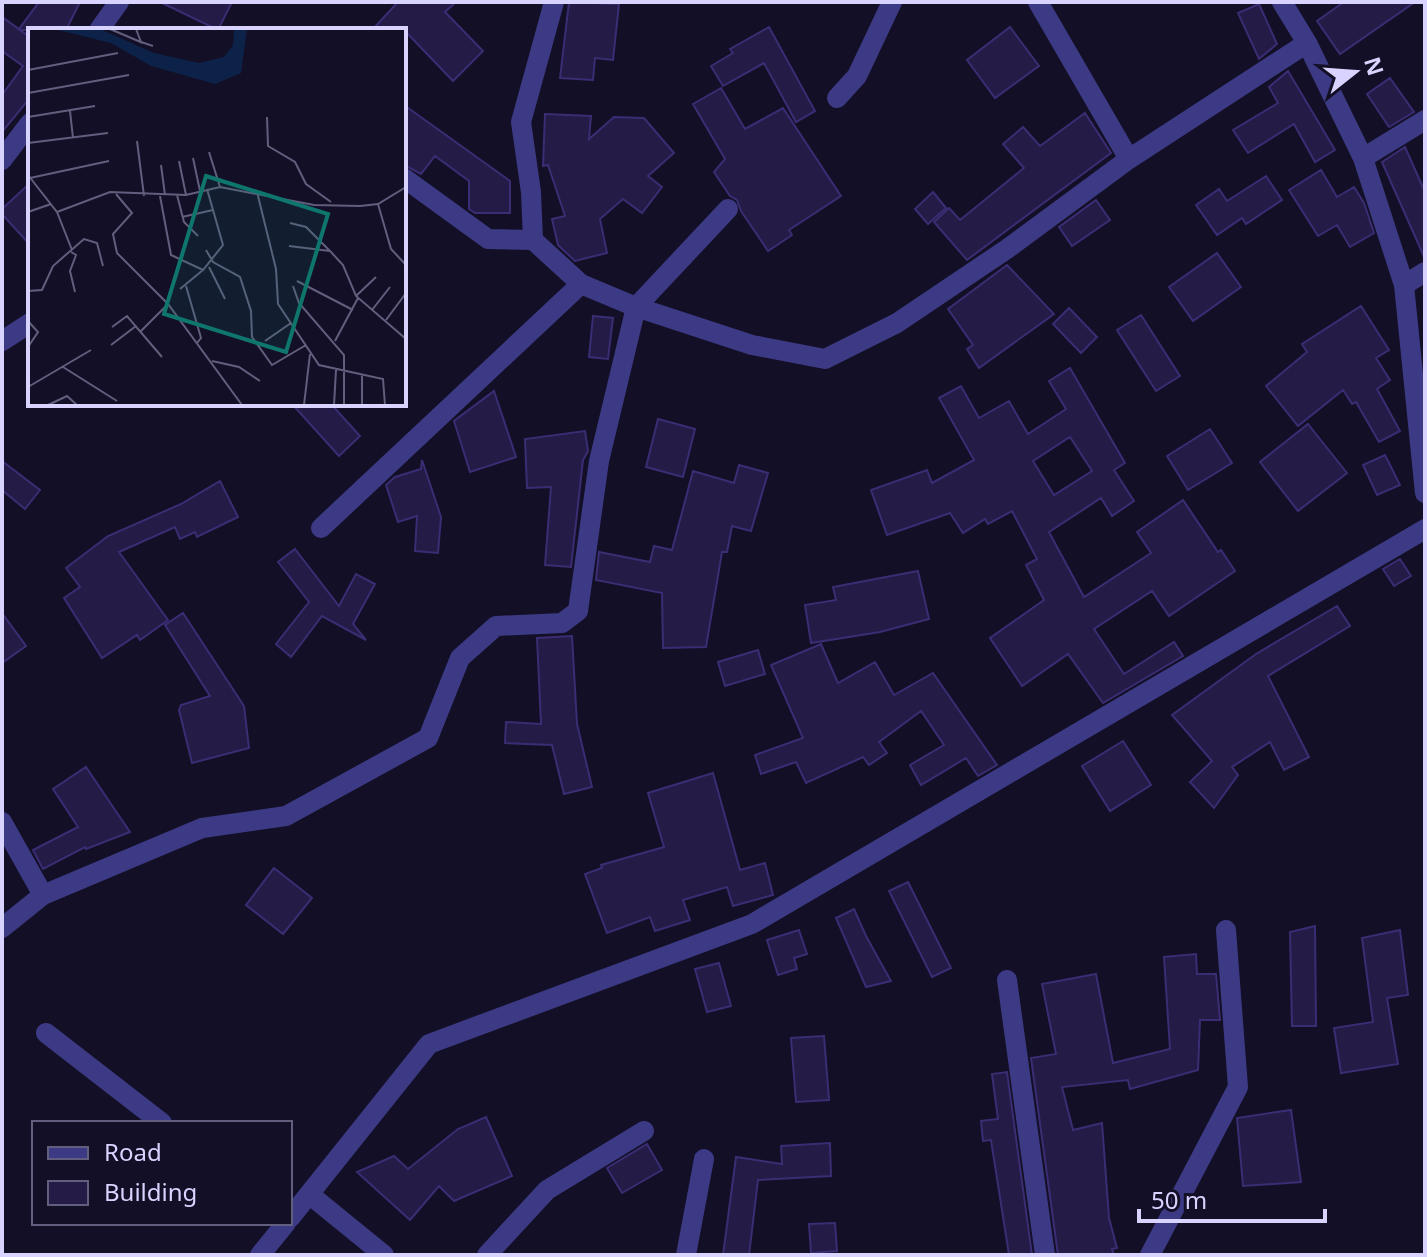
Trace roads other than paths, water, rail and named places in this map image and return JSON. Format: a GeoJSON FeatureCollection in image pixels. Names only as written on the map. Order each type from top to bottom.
{"type":"FeatureCollection","features":[{"type":"Feature","properties":{"kind":"street"},"geometry":{"type":"LineString","coordinates":[[533,240],[531,192],[521,122],[554,2]]}},
{"type":"Feature","properties":{"kind":"street"},"geometry":{"type":"LineString","coordinates":[[837,98],[857,76],[892,2]]}},
{"type":"Feature","properties":{"kind":"street"},"geometry":{"type":"LineString","coordinates":[[1038,2],[1129,159]]}},
{"type":"Feature","properties":{"kind":"street"},"geometry":{"type":"LineString","coordinates":[[1282,2],[1307,43],[1363,158],[1404,285],[1425,493]]}},
{"type":"Feature","properties":{"kind":"street"},"geometry":{"type":"LineString","coordinates":[[100,28],[113,4]]}},
{"type":"Feature","properties":{"kind":"street"},"geometry":{"type":"LineString","coordinates":[[406,179],[488,239],[533,240],[581,284],[636,307],[752,345],[825,359],[897,323],[1007,249],[1129,159],[1307,43]]}},
{"type":"Feature","properties":{"kind":"street"},"geometry":{"type":"LineString","coordinates":[[1363,158],[1425,120]]}},
{"type":"Feature","properties":{"kind":"street"},"geometry":{"type":"LineString","coordinates":[[2,160],[28,126]]}},
{"type":"Feature","properties":{"kind":"street"},"geometry":{"type":"LineString","coordinates":[[2,928],[43,895],[202,828],[286,816],[428,738],[460,658],[496,626],[562,623],[578,611],[599,461],[636,307],[728,209]]}},
{"type":"Feature","properties":{"kind":"street"},"geometry":{"type":"LineString","coordinates":[[1404,285],[1425,272]]}},
{"type":"Feature","properties":{"kind":"street"},"geometry":{"type":"LineString","coordinates":[[321,528],[581,284]]}},
{"type":"Feature","properties":{"kind":"street"},"geometry":{"type":"LineString","coordinates":[[2,341],[28,324]]}},
{"type":"Feature","properties":{"kind":"street"},"geometry":{"type":"LineString","coordinates":[[292,1215],[429,1044],[752,924],[1425,529]]}},
{"type":"Feature","properties":{"kind":"street"},"geometry":{"type":"LineString","coordinates":[[2,822],[43,895]]}},
{"type":"Feature","properties":{"kind":"street"},"geometry":{"type":"LineString","coordinates":[[1150,1255],[1238,1087],[1226,930]]}},
{"type":"Feature","properties":{"kind":"street"},"geometry":{"type":"LineString","coordinates":[[1007,980],[1045,1255]]}},
{"type":"Feature","properties":{"kind":"street"},"geometry":{"type":"LineString","coordinates":[[46,1033],[159,1121]]}},
{"type":"Feature","properties":{"kind":"street"},"geometry":{"type":"LineString","coordinates":[[487,1255],[547,1190],[644,1131]]}},
{"type":"Feature","properties":{"kind":"street"},"geometry":{"type":"LineString","coordinates":[[686,1255],[704,1159]]}},
{"type":"Feature","properties":{"kind":"street"},"geometry":{"type":"LineString","coordinates":[[309,1194],[384,1255]]}},
{"type":"Feature","properties":{"kind":"street"},"geometry":{"type":"LineString","coordinates":[[260,1255],[284,1225]]}}]}
